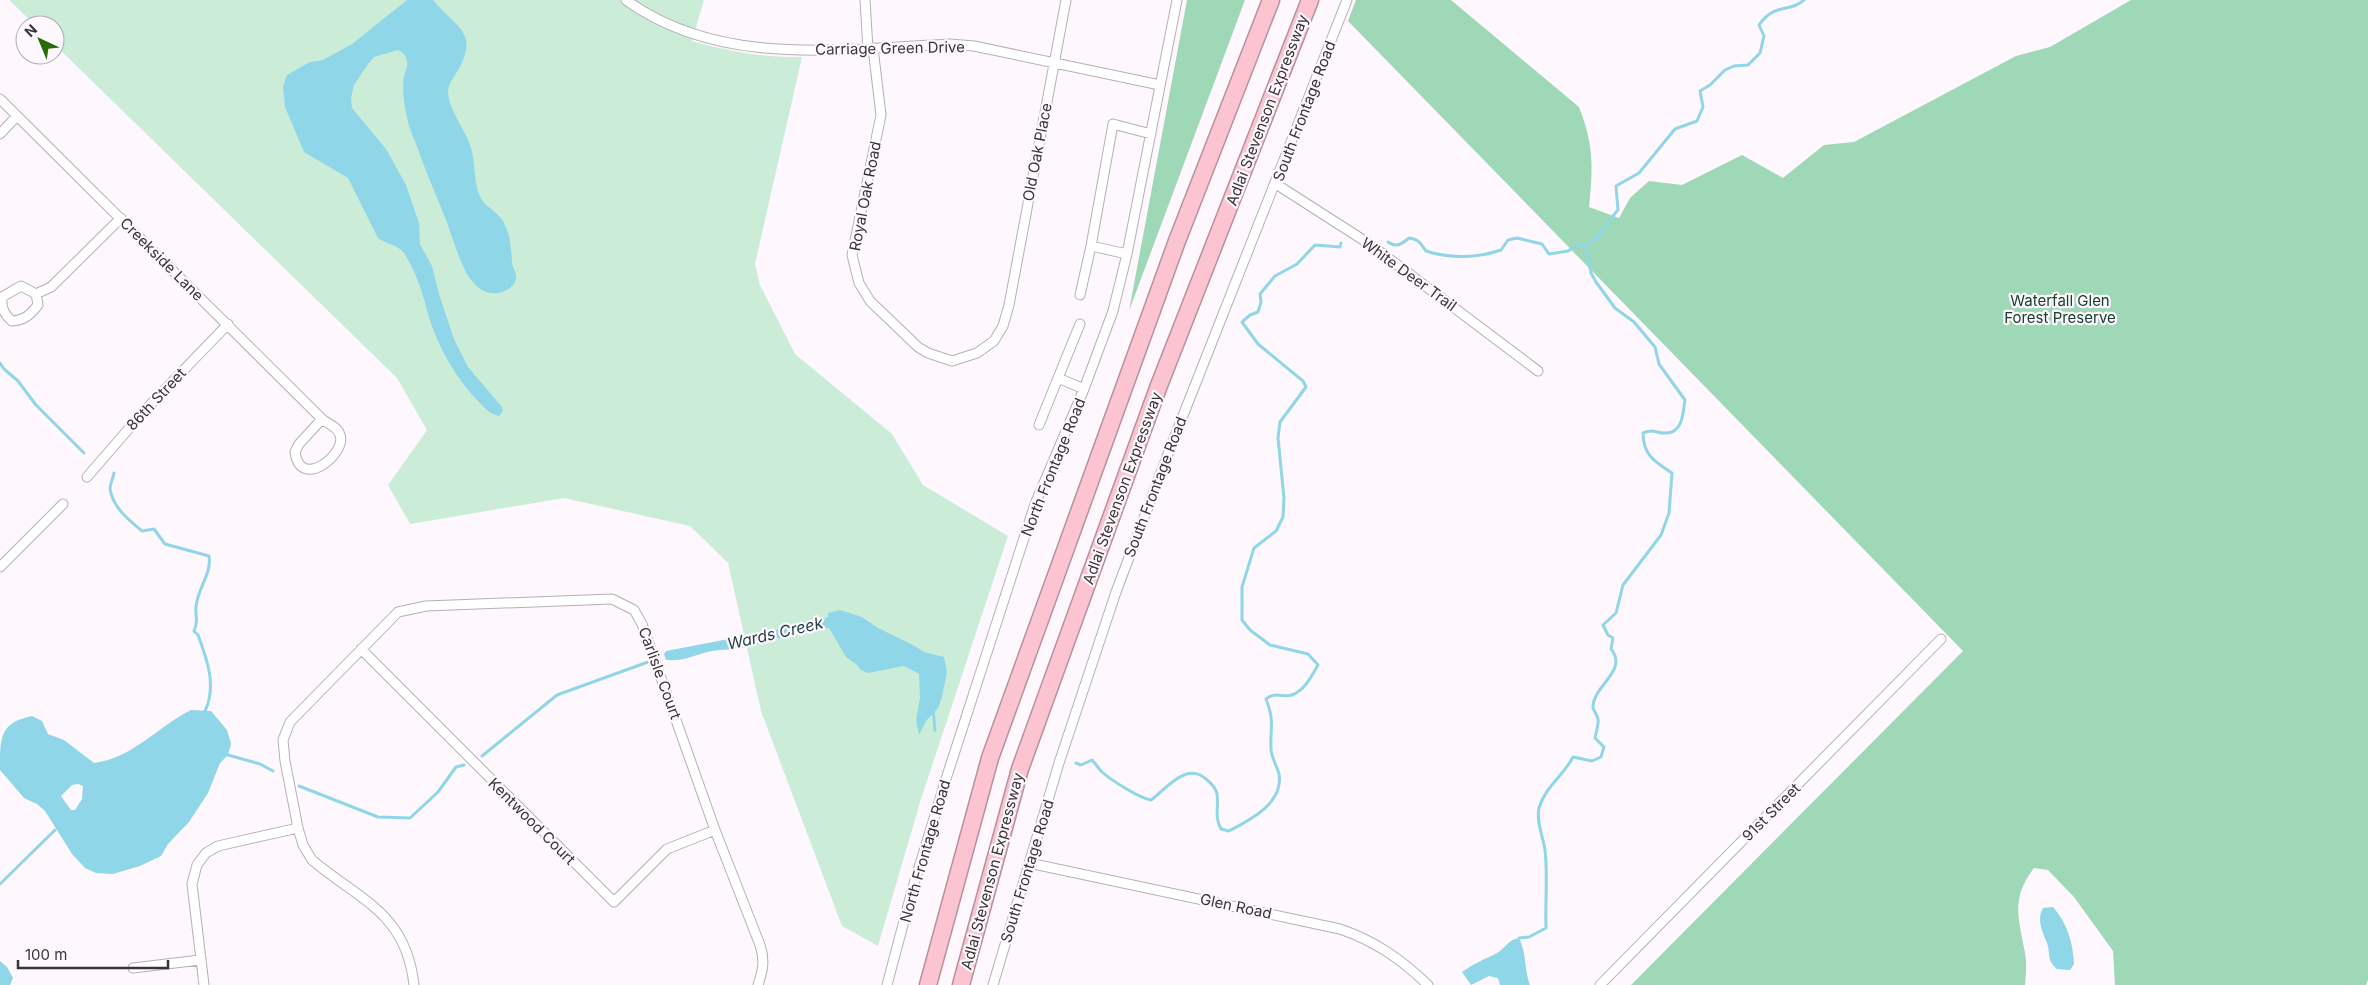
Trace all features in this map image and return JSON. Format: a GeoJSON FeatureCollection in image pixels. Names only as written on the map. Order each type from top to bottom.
{"type":"FeatureCollection","features":[{"type":"Feature","properties":{"kind":"highway","name":"Adlai Stevenson Expressway"},"geometry":{"type":"LineString","coordinates":[[928,985],[990,758],[1177,242],[1271,0]]}},
{"type":"Feature","properties":{"kind":"highway","name":"Adlai Stevenson Expressway"},"geometry":{"type":"LineString","coordinates":[[961,985],[1020,769],[1158,388],[1310,0]]}},
{"type":"Feature","properties":{"kind":"street","name":"Carriage Green Drive"},"geometry":{"type":"LineString","coordinates":[[626,0],[657,20],[740,46],[783,50],[871,49],[950,44],[974,46],[1160,85]]}},
{"type":"Feature","properties":{"kind":"street","name":"Royal Oak Road"},"geometry":{"type":"LineString","coordinates":[[866,0],[881,115],[852,255],[859,283],[870,301],[918,346],[928,353],[952,361],[977,354],[994,341],[1003,326],[1009,305]]}},
{"type":"Feature","properties":{"kind":"street","name":"Old Oak Place"},"geometry":{"type":"LineString","coordinates":[[1009,305],[1066,0]]}},
{"type":"Feature","properties":{"kind":"street","name":"North Frontage Road"},"geometry":{"type":"LineString","coordinates":[[887,985],[913,887],[1035,504],[1084,389],[1113,311],[1127,254],[1177,0]]}},
{"type":"Feature","properties":{"kind":"street","name":"South Frontage Road"},"geometry":{"type":"LineString","coordinates":[[993,985],[1059,763],[1116,592],[1170,446],[1276,184],[1347,0]]}},
{"type":"Feature","properties":{"kind":"street","name":"Creekside Lane"},"geometry":{"type":"LineString","coordinates":[[0,99],[322,419],[336,428],[340,435],[341,444],[338,450],[320,467],[314,470],[307,469],[300,465],[295,452],[299,444],[322,419]]}},
{"type":"Feature","properties":{"kind":"street"},"geometry":{"type":"LineString","coordinates":[[0,134],[17,116]]}},
{"type":"Feature","properties":{"kind":"street"},"geometry":{"type":"LineString","coordinates":[[1080,295],[1091,246],[1113,124],[1151,134]]}},
{"type":"Feature","properties":{"kind":"street","name":"White Deer Trail"},"geometry":{"type":"LineString","coordinates":[[1276,184],[1371,245],[1538,371]]}},
{"type":"Feature","properties":{"kind":"street"},"geometry":{"type":"LineString","coordinates":[[36,294],[38,305],[30,315],[22,320],[12,321],[6,316],[1,306],[2,297],[21,286],[36,294],[51,288],[121,218]]}},
{"type":"Feature","properties":{"kind":"street"},"geometry":{"type":"LineString","coordinates":[[1091,246],[1127,254]]}},
{"type":"Feature","properties":{"kind":"street","name":"86th Street"},"geometry":{"type":"LineString","coordinates":[[87,477],[145,410],[228,324]]}},
{"type":"Feature","properties":{"kind":"street"},"geometry":{"type":"LineString","coordinates":[[1039,425],[1080,324]]}},
{"type":"Feature","properties":{"kind":"street"},"geometry":{"type":"LineString","coordinates":[[1058,378],[1084,389]]}},
{"type":"Feature","properties":{"kind":"street"},"geometry":{"type":"LineString","coordinates":[[0,567],[63,504]]}},
{"type":"Feature","properties":{"kind":"street","name":"Carlisle Court"},"geometry":{"type":"LineString","coordinates":[[414,985],[410,959],[394,926],[377,908],[312,860],[303,845],[298,828],[283,740],[293,717],[398,612],[413,608],[612,600],[627,605],[638,615],[642,624],[716,830],[764,956],[758,985]]}},
{"type":"Feature","properties":{"kind":"street","name":"91st Street"},"geometry":{"type":"LineString","coordinates":[[1600,985],[1941,640]]}},
{"type":"Feature","properties":{"kind":"street","name":"Kentwood Court"},"geometry":{"type":"LineString","coordinates":[[361,649],[614,902],[667,849],[716,830]]}},
{"type":"Feature","properties":{"kind":"street"},"geometry":{"type":"LineString","coordinates":[[204,985],[192,884],[193,873],[201,859],[218,846],[227,843],[298,828]]}},
{"type":"Feature","properties":{"kind":"street","name":"Glen Road"},"geometry":{"type":"LineString","coordinates":[[1029,863],[1340,929],[1382,946],[1428,985]]}},
{"type":"Feature","properties":{"kind":"street"},"geometry":{"type":"LineString","coordinates":[[133,968],[200,960]]}},
{"type":"Feature","properties":{"kind":"green space"},"geometry":{"type":"Polygon","coordinates":[[[9,0],[704,0],[692,41],[746,53],[802,57],[755,264],[760,285],[795,354],[892,434],[923,485],[1008,536],[921,799],[878,946],[842,926],[761,711],[728,563],[690,526],[564,498],[410,524],[388,485],[427,430],[397,378],[65,55],[65,15],[25,15],[9,0]]]}},
{"type":"Feature","properties":{"kind":"green space"},"geometry":{"type":"Polygon","coordinates":[[[1187,0],[1245,0],[1129,311],[1187,0]]]}},
{"type":"Feature","properties":{"kind":"green space","name":"Waterfall Glen Forest Preserve"},"geometry":{"type":"Polygon","coordinates":[[[1356,0],[1451,0],[1579,107],[1590,145],[1591,180],[1589,207],[1619,218],[1630,198],[1649,181],[1682,185],[1742,155],[1783,178],[1824,145],[1854,142],[2016,56],[2050,47],[2131,0],[2368,0],[2368,980],[2366,985],[2115,985],[2113,951],[2074,897],[2048,870],[2034,868],[2026,879],[2018,909],[2026,961],[2025,985],[1631,985],[1963,651],[1348,21],[1356,0]]]}},
{"type":"Feature","properties":{"kind":"water"},"geometry":{"type":"Polygon","coordinates":[[[407,0],[433,0],[463,32],[466,39],[464,59],[449,87],[449,100],[471,148],[479,194],[484,203],[501,218],[507,230],[516,277],[511,287],[503,292],[492,293],[483,290],[468,276],[463,266],[409,126],[403,91],[407,62],[403,53],[398,50],[374,57],[354,85],[351,98],[352,108],[386,149],[406,185],[419,223],[420,244],[432,266],[454,339],[468,367],[502,407],[503,411],[499,416],[484,408],[448,362],[437,340],[416,276],[404,253],[378,238],[348,178],[304,152],[285,107],[283,87],[287,75],[310,62],[323,60],[352,44],[407,0]]]}},
{"type":"Feature","properties":{"kind":"water"},"geometry":{"type":"Polygon","coordinates":[[[840,610],[862,617],[878,628],[924,652],[944,657],[947,672],[942,697],[938,708],[926,721],[919,735],[916,720],[920,698],[919,674],[904,666],[868,673],[861,670],[846,657],[829,628],[799,632],[760,644],[707,652],[683,659],[666,660],[664,654],[666,651],[796,626],[828,617],[828,613],[840,610]]]}},
{"type":"Feature","properties":{"kind":"water"},"geometry":{"type":"Polygon","coordinates":[[[191,710],[211,711],[227,730],[231,744],[228,755],[220,763],[208,793],[189,822],[168,844],[161,856],[140,866],[113,874],[96,873],[85,868],[72,854],[45,811],[37,804],[24,798],[0,770],[0,748],[4,733],[8,727],[21,719],[32,716],[42,721],[48,734],[64,740],[94,763],[108,760],[133,749],[191,710]],[[78,784],[72,785],[61,796],[71,810],[75,810],[82,799],[83,786],[78,784]]]}},
{"type":"Feature","properties":{"kind":"water"},"geometry":{"type":"Polygon","coordinates":[[[2053,907],[2066,926],[2071,941],[2074,964],[2070,970],[2057,969],[2049,957],[2040,917],[2043,908],[2053,907]]]}},
{"type":"Feature","properties":{"kind":"water"},"geometry":{"type":"Polygon","coordinates":[[[1519,938],[1530,985],[1500,985],[1498,978],[1489,976],[1471,985],[1462,972],[1497,953],[1512,940],[1519,938]]]}},
{"type":"Feature","properties":{"kind":"water"},"geometry":{"type":"Polygon","coordinates":[[[0,961],[7,967],[13,978],[10,985],[0,985],[0,961]]]}},
{"type":"Feature","properties":{"kind":"waterway"},"geometry":{"type":"LineString","coordinates":[[1586,246],[1600,234],[1618,210],[1616,186],[1639,173],[1675,129],[1697,121],[1703,107],[1700,91],[1710,85],[1725,70],[1734,66],[1748,65],[1760,53],[1764,36],[1759,25],[1765,18],[1777,10],[1799,4],[1804,0]]}},
{"type":"Feature","properties":{"kind":"waterway","name":"Wards Creek"},"geometry":{"type":"LineString","coordinates":[[1388,242],[1396,245],[1409,238],[1415,239],[1426,251],[1454,256],[1492,253],[1501,250],[1508,240],[1517,238],[1542,244],[1549,254],[1568,251],[1579,244],[1586,246]]}},
{"type":"Feature","properties":{"kind":"waterway","name":"Wards Creek"},"geometry":{"type":"LineString","coordinates":[[1076,763],[1081,765],[1092,760],[1102,772],[1112,779],[1151,800],[1176,779],[1191,773],[1198,774],[1216,790],[1219,825],[1221,829],[1229,831],[1264,809],[1276,794],[1279,774],[1271,752],[1271,719],[1266,699],[1273,695],[1289,696],[1297,693],[1307,683],[1318,665],[1308,654],[1270,645],[1250,630],[1242,620],[1242,587],[1254,548],[1276,531],[1283,517],[1284,498],[1278,438],[1280,422],[1306,387],[1303,381],[1258,344],[1242,322],[1250,315],[1258,312],[1261,302],[1260,294],[1275,276],[1297,264],[1315,245],[1340,247],[1341,243]]}},
{"type":"Feature","properties":{"kind":"waterway"},"geometry":{"type":"LineString","coordinates":[[1519,938],[1529,937],[1546,928],[1546,859],[1538,818],[1542,801],[1550,787],[1565,770],[1573,757],[1592,761],[1601,757],[1604,747],[1595,738],[1598,718],[1593,708],[1594,700],[1613,672],[1616,664],[1611,649],[1613,638],[1608,635],[1603,625],[1616,613],[1623,585],[1661,535],[1669,513],[1672,473],[1651,457],[1645,447],[1643,433],[1650,431],[1667,433],[1676,429],[1683,415],[1685,400],[1659,364],[1655,347],[1634,322],[1615,308],[1596,282],[1591,273],[1586,246]]}},
{"type":"Feature","properties":{"kind":"waterway","name":"Wards Creek"},"geometry":{"type":"LineString","coordinates":[[0,363],[18,381],[36,405],[84,453]]}},
{"type":"Feature","properties":{"kind":"waterway","name":"Wards Creek"},"geometry":{"type":"LineString","coordinates":[[114,473],[110,487],[114,502],[122,513],[142,531],[154,529],[165,544],[209,556],[208,569],[197,600],[197,622],[194,631],[198,635],[209,673],[209,702],[205,711]]}},
{"type":"Feature","properties":{"kind":"waterway","name":"Wards Creek"},"geometry":{"type":"LineString","coordinates":[[482,756],[557,695],[648,662]]}},
{"type":"Feature","properties":{"kind":"waterway","name":"Wards Creek"},"geometry":{"type":"LineString","coordinates":[[933,709],[935,730]]}},
{"type":"Feature","properties":{"kind":"waterway","name":"Wards Creek"},"geometry":{"type":"LineString","coordinates":[[228,755],[260,764],[273,771]]}},
{"type":"Feature","properties":{"kind":"waterway","name":"Wards Creek"},"geometry":{"type":"LineString","coordinates":[[299,786],[378,817],[410,818],[438,792],[456,767],[464,765]]}},
{"type":"Feature","properties":{"kind":"waterway","name":"Wards Creek"},"geometry":{"type":"LineString","coordinates":[[0,884],[55,830]]}}]}
